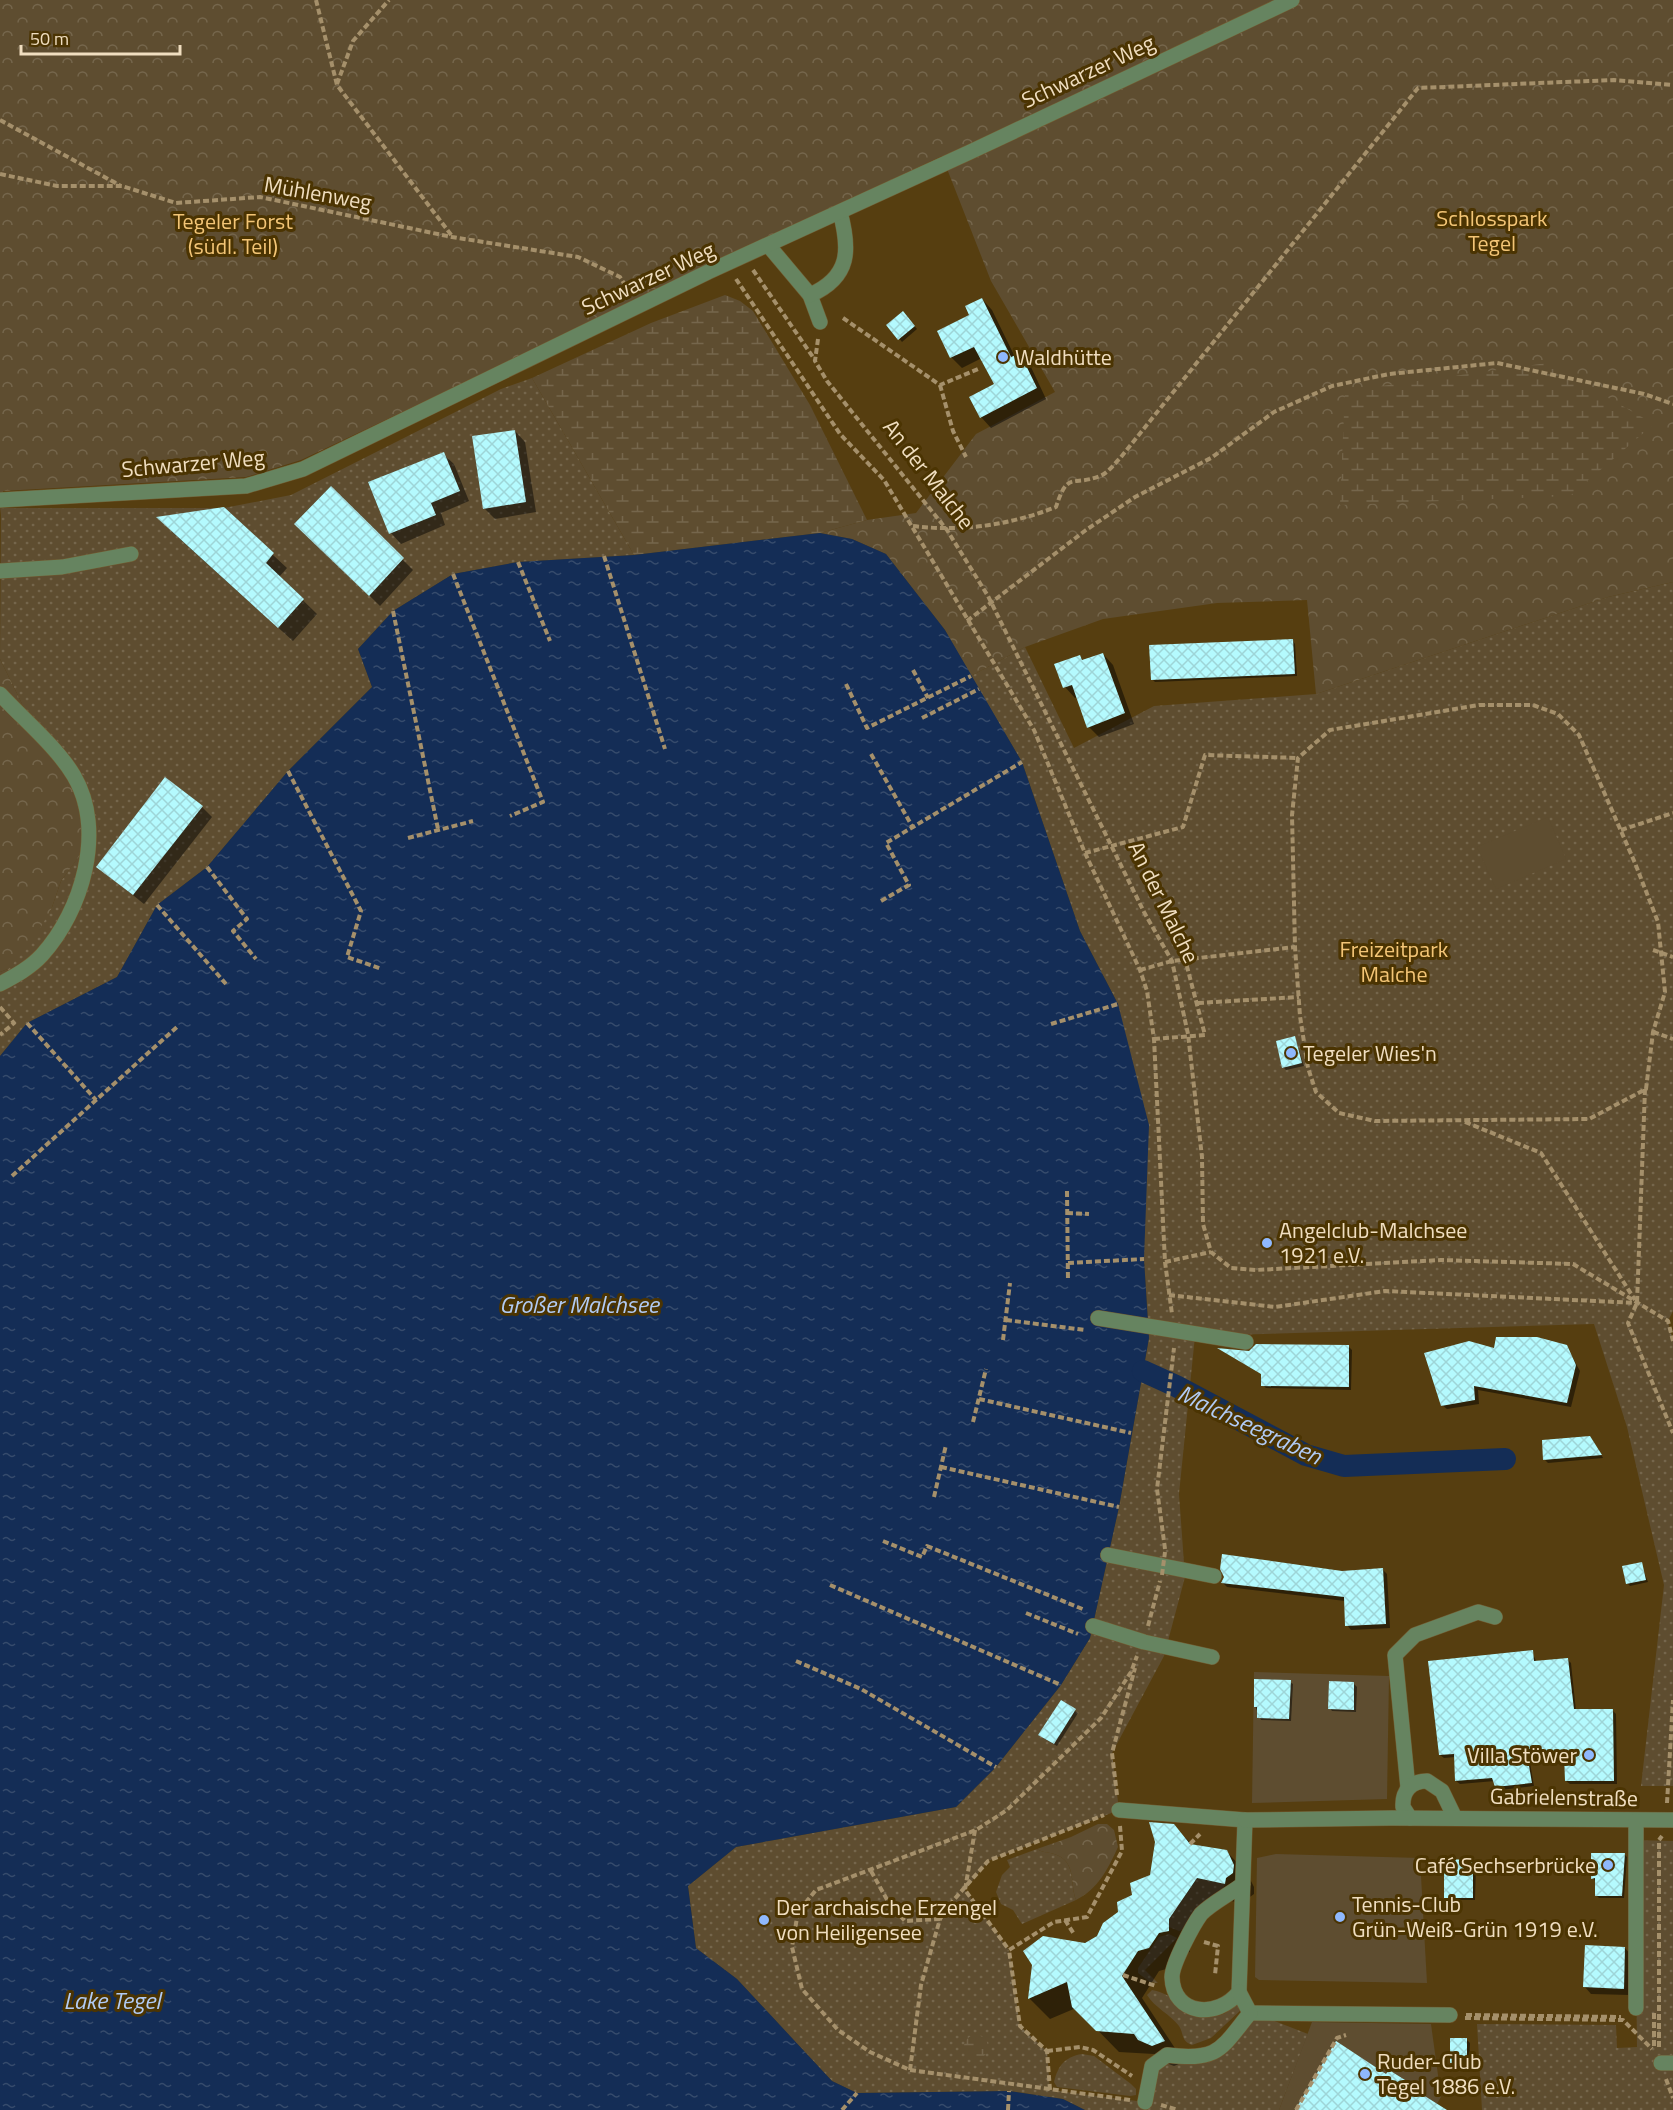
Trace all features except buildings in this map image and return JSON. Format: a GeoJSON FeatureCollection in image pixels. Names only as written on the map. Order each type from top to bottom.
{"type":"FeatureCollection","features":[{"type":"Feature","properties":{"kind":"street","name":"Schwarzer Weg"},"geometry":{"type":"LineString","coordinates":[[1,499],[246,486],[303,469],[768,244],[1292,0]]}},
{"type":"Feature","properties":{"kind":"street"},"geometry":{"type":"LineString","coordinates":[[810,295],[838,275],[848,255],[847,237],[840,212]]}},
{"type":"Feature","properties":{"kind":"street"},"geometry":{"type":"LineString","coordinates":[[768,244],[810,295],[820,322]]}},
{"type":"Feature","properties":{"kind":"street"},"geometry":{"type":"LineString","coordinates":[[0,571],[62,567],[131,554]]}},
{"type":"Feature","properties":{"kind":"street"},"geometry":{"type":"LineString","coordinates":[[0,694],[73,775],[85,805],[88,825],[84,873],[66,922],[42,956],[29,967],[0,984]]}},
{"type":"Feature","properties":{"kind":"street"},"geometry":{"type":"LineString","coordinates":[[1096,1324],[1246,1342]]}},
{"type":"Feature","properties":{"kind":"street"},"geometry":{"type":"LineString","coordinates":[[1108,1555],[1214,1576]]}},
{"type":"Feature","properties":{"kind":"street"},"geometry":{"type":"LineString","coordinates":[[1410,1818],[1403,1801],[1408,1788],[1395,1655],[1415,1635],[1478,1612],[1495,1617]]}},
{"type":"Feature","properties":{"kind":"street"},"geometry":{"type":"LineString","coordinates":[[1089,1625],[1144,1642],[1212,1657]]}},
{"type":"Feature","properties":{"kind":"street"},"geometry":{"type":"LineString","coordinates":[[1408,1788],[1419,1781],[1434,1783],[1442,1791],[1455,1818]]}},
{"type":"Feature","properties":{"kind":"street","name":"Gabrielenstraße"},"geometry":{"type":"LineString","coordinates":[[1119,1809],[1245,1820],[1410,1818],[1672,1820]]}},
{"type":"Feature","properties":{"kind":"street"},"geometry":{"type":"LineString","coordinates":[[1245,1820],[1239,1992],[1250,2013]]}},
{"type":"Feature","properties":{"kind":"street"},"geometry":{"type":"LineString","coordinates":[[1636,1821],[1636,2012]]}},
{"type":"Feature","properties":{"kind":"street"},"geometry":{"type":"LineString","coordinates":[[1239,1992],[1231,2002],[1220,2008],[1202,2010],[1194,2008],[1179,1997],[1172,1977],[1174,1963],[1201,1914],[1242,1884]]}},
{"type":"Feature","properties":{"kind":"street"},"geometry":{"type":"LineString","coordinates":[[1250,2013],[1452,2016]]}},
{"type":"Feature","properties":{"kind":"street"},"geometry":{"type":"LineString","coordinates":[[1145,2102],[1152,2066],[1167,2055],[1194,2058],[1219,2050],[1250,2013]]}},
{"type":"Feature","properties":{"kind":"path"},"geometry":{"type":"LineString","coordinates":[[315,0],[337,85],[452,237]]}},
{"type":"Feature","properties":{"kind":"path"},"geometry":{"type":"LineString","coordinates":[[337,85],[353,41],[389,0]]}},
{"type":"Feature","properties":{"kind":"path"},"geometry":{"type":"LineString","coordinates":[[912,526],[947,530],[1025,520],[1056,507],[1062,489],[1071,480],[1102,475],[1121,457],[1418,88],[1614,80],[1673,85]]}},
{"type":"Feature","properties":{"kind":"path"},"geometry":{"type":"LineString","coordinates":[[0,120],[122,186]]}},
{"type":"Feature","properties":{"kind":"path","name":"Mühlenweg"},"geometry":{"type":"LineString","coordinates":[[0,174],[57,186],[122,186],[176,203],[260,197],[452,237],[578,257],[620,277],[630,292]]}},
{"type":"Feature","properties":{"kind":"path","name":"An der Malche"},"geometry":{"type":"LineString","coordinates":[[744,257],[827,381],[947,530],[992,603],[1172,961],[1188,1034],[1202,1156],[1203,1224],[1211,1252]]}},
{"type":"Feature","properties":{"kind":"path"},"geometry":{"type":"LineString","coordinates":[[736,278],[840,434],[884,480],[1034,730],[1084,853],[1140,970],[1147,991],[1154,1039],[1169,1295],[1275,1307],[1386,1291],[1637,1303]]}},
{"type":"Feature","properties":{"kind":"path"},"geometry":{"type":"LineString","coordinates":[[843,318],[940,385],[953,430],[966,457]]}},
{"type":"Feature","properties":{"kind":"path"},"geometry":{"type":"LineString","coordinates":[[815,361],[820,322]]}},
{"type":"Feature","properties":{"kind":"path"},"geometry":{"type":"LineString","coordinates":[[967,621],[1086,531],[1135,498],[1211,458],[1274,412],[1332,386],[1389,374],[1497,363],[1644,394],[1673,404]]}},
{"type":"Feature","properties":{"kind":"path"},"geometry":{"type":"LineString","coordinates":[[940,385],[978,369]]}},
{"type":"Feature","properties":{"kind":"path"},"geometry":{"type":"LineString","coordinates":[[604,556],[665,749]]}},
{"type":"Feature","properties":{"kind":"path"},"geometry":{"type":"LineString","coordinates":[[518,562],[550,640]]}},
{"type":"Feature","properties":{"kind":"path"},"geometry":{"type":"LineString","coordinates":[[453,574],[543,802],[510,816]]}},
{"type":"Feature","properties":{"kind":"path"},"geometry":{"type":"LineString","coordinates":[[393,611],[438,829]]}},
{"type":"Feature","properties":{"kind":"path"},"geometry":{"type":"LineString","coordinates":[[913,670],[928,698]]}},
{"type":"Feature","properties":{"kind":"path"},"geometry":{"type":"LineString","coordinates":[[846,684],[867,728],[971,676]]}},
{"type":"Feature","properties":{"kind":"path"},"geometry":{"type":"LineString","coordinates":[[922,718],[979,690]]}},
{"type":"Feature","properties":{"kind":"path"},"geometry":{"type":"LineString","coordinates":[[1646,1089],[1589,1119],[1375,1121],[1339,1113],[1317,1092],[1308,1068],[1299,997],[1295,947],[1292,815],[1298,758],[1330,730],[1479,705],[1533,705],[1558,714],[1579,735],[1658,922],[1665,992],[1653,1032],[1646,1089],[1637,1303],[1628,1323],[1673,1433]]}},
{"type":"Feature","properties":{"kind":"path"},"geometry":{"type":"LineString","coordinates":[[871,754],[912,826]]}},
{"type":"Feature","properties":{"kind":"path"},"geometry":{"type":"LineString","coordinates":[[1084,853],[1183,827],[1205,755],[1298,758]]}},
{"type":"Feature","properties":{"kind":"path"},"geometry":{"type":"LineString","coordinates":[[881,901],[909,885],[886,843],[1022,762]]}},
{"type":"Feature","properties":{"kind":"path"},"geometry":{"type":"LineString","coordinates":[[288,771],[361,911],[347,957],[382,969]]}},
{"type":"Feature","properties":{"kind":"path"},"geometry":{"type":"LineString","coordinates":[[1621,830],[1673,813]]}},
{"type":"Feature","properties":{"kind":"path"},"geometry":{"type":"LineString","coordinates":[[408,838],[473,821]]}},
{"type":"Feature","properties":{"kind":"path"},"geometry":{"type":"LineString","coordinates":[[207,867],[247,920],[233,931],[256,959]]}},
{"type":"Feature","properties":{"kind":"path"},"geometry":{"type":"LineString","coordinates":[[157,905],[226,984]]}},
{"type":"Feature","properties":{"kind":"path"},"geometry":{"type":"LineString","coordinates":[[1140,970],[1185,959],[1295,947]]}},
{"type":"Feature","properties":{"kind":"path"},"geometry":{"type":"LineString","coordinates":[[1653,950],[1673,957]]}},
{"type":"Feature","properties":{"kind":"path"},"geometry":{"type":"LineString","coordinates":[[1154,1039],[1188,1034],[1205,1035],[1185,959]]}},
{"type":"Feature","properties":{"kind":"path"},"geometry":{"type":"LineString","coordinates":[[1197,1003],[1299,997]]}},
{"type":"Feature","properties":{"kind":"path"},"geometry":{"type":"LineString","coordinates":[[1051,1024],[1118,1004]]}},
{"type":"Feature","properties":{"kind":"path"},"geometry":{"type":"LineString","coordinates":[[0,1007],[14,1023],[0,1035]]}},
{"type":"Feature","properties":{"kind":"path"},"geometry":{"type":"LineString","coordinates":[[27,1023],[96,1100]]}},
{"type":"Feature","properties":{"kind":"path"},"geometry":{"type":"LineString","coordinates":[[12,1176],[178,1026]]}},
{"type":"Feature","properties":{"kind":"path"},"geometry":{"type":"LineString","coordinates":[[1653,1032],[1673,1039]]}},
{"type":"Feature","properties":{"kind":"path"},"geometry":{"type":"LineString","coordinates":[[1461,1121],[1541,1153],[1637,1303]]}},
{"type":"Feature","properties":{"kind":"path"},"geometry":{"type":"LineString","coordinates":[[1067,1191],[1068,1281]]}},
{"type":"Feature","properties":{"kind":"path"},"geometry":{"type":"LineString","coordinates":[[1067,1213],[1089,1214]]}},
{"type":"Feature","properties":{"kind":"path"},"geometry":{"type":"LineString","coordinates":[[1166,1262],[1211,1252],[1231,1268],[1256,1270],[1430,1260],[1573,1264],[1668,1321],[1673,1341]]}},
{"type":"Feature","properties":{"kind":"path"},"geometry":{"type":"LineString","coordinates":[[1068,1263],[1144,1259]]}},
{"type":"Feature","properties":{"kind":"path"},"geometry":{"type":"LineString","coordinates":[[1003,1340],[1010,1283]]}},
{"type":"Feature","properties":{"kind":"path"},"geometry":{"type":"LineString","coordinates":[[1006,1320],[1096,1324]]}},
{"type":"Feature","properties":{"kind":"path"},"geometry":{"type":"LineString","coordinates":[[974,1422],[986,1369]]}},
{"type":"Feature","properties":{"kind":"path"},"geometry":{"type":"LineString","coordinates":[[1009,1950],[1054,1922],[1087,1917],[1122,1851],[1112,1753],[1126,1695],[1144,1642],[1162,1575],[1165,1552],[1157,1489],[1172,1371]]}},
{"type":"Feature","properties":{"kind":"path"},"geometry":{"type":"LineString","coordinates":[[979,1399],[1131,1433]]}},
{"type":"Feature","properties":{"kind":"path"},"geometry":{"type":"LineString","coordinates":[[934,1497],[946,1445]]}},
{"type":"Feature","properties":{"kind":"path"},"geometry":{"type":"LineString","coordinates":[[941,1467],[1119,1507]]}},
{"type":"Feature","properties":{"kind":"path"},"geometry":{"type":"LineString","coordinates":[[883,1541],[922,1557],[927,1546],[1089,1625]]}},
{"type":"Feature","properties":{"kind":"path"},"geometry":{"type":"LineString","coordinates":[[830,1585],[1061,1685]]}},
{"type":"Feature","properties":{"kind":"path"},"geometry":{"type":"LineString","coordinates":[[1026,1613],[1089,1625]]}},
{"type":"Feature","properties":{"kind":"path"},"geometry":{"type":"LineString","coordinates":[[1144,1642],[1131,1672],[1101,1718],[1007,1810],[976,1830],[816,1890],[798,1912],[792,1947],[802,1989],[838,2030],[870,2052],[910,2070],[1145,2102],[1178,2110]]}},
{"type":"Feature","properties":{"kind":"path"},"geometry":{"type":"LineString","coordinates":[[796,1661],[861,1689],[996,1767]]}},
{"type":"Feature","properties":{"kind":"path"},"geometry":{"type":"LineString","coordinates":[[1667,1803],[1673,1700]]}},
{"type":"Feature","properties":{"kind":"path"},"geometry":{"type":"LineString","coordinates":[[910,2070],[921,1985],[940,1919],[988,1861],[1119,1809]]}},
{"type":"Feature","properties":{"kind":"path"},"geometry":{"type":"LineString","coordinates":[[1452,2016],[1619,2018],[1636,2012],[1636,2035],[1659,2056],[1659,1840],[1672,1820]]}},
{"type":"Feature","properties":{"kind":"path"},"geometry":{"type":"LineString","coordinates":[[1190,1844],[1205,1829]]}},
{"type":"Feature","properties":{"kind":"path"},"geometry":{"type":"LineString","coordinates":[[976,1830],[964,1890],[1009,1950],[1020,2026],[1047,2051],[1050,2090]]}},
{"type":"Feature","properties":{"kind":"path"},"geometry":{"type":"LineString","coordinates":[[871,1871],[890,1905],[905,1921],[940,1919]]}},
{"type":"Feature","properties":{"kind":"path"},"geometry":{"type":"LineString","coordinates":[[1065,1920],[1074,1934]]}},
{"type":"Feature","properties":{"kind":"path"},"geometry":{"type":"LineString","coordinates":[[1211,1945],[1218,1946],[1215,1975]]}},
{"type":"Feature","properties":{"kind":"path"},"geometry":{"type":"LineString","coordinates":[[1123,1975],[1150,1986],[1164,1987]]}},
{"type":"Feature","properties":{"kind":"path"},"geometry":{"type":"LineString","coordinates":[[1619,2018],[1664,2061],[1673,2082]]}},
{"type":"Feature","properties":{"kind":"path"},"geometry":{"type":"LineString","coordinates":[[1296,2110],[1336,2038],[1346,2036]]}},
{"type":"Feature","properties":{"kind":"path"},"geometry":{"type":"LineString","coordinates":[[1047,2051],[1080,2047],[1093,2050],[1132,2077],[1149,2079]]}},
{"type":"Feature","properties":{"kind":"path"},"geometry":{"type":"LineString","coordinates":[[1008,2110],[1009,2091]]}},
{"type":"Feature","properties":{"kind":"path"},"geometry":{"type":"LineString","coordinates":[[842,2110],[857,2093]]}},
{"type":"Feature","properties":{"kind":"green space","name":"Tegeler Forst (südl. Teil)"},"geometry":{"type":"Polygon","coordinates":[[[0,0],[1673,0],[1673,582],[1608,597],[1316,694],[1307,600],[1217,603],[1103,619],[1025,647],[971,676],[945,630],[886,554],[852,539],[820,533],[867,520],[916,513],[976,434],[1055,392],[991,281],[942,156],[301,460],[246,477],[3,491],[0,515],[0,0]]]}},
{"type":"Feature","properties":{"kind":"green space"},"geometry":{"type":"Polygon","coordinates":[[[725,295],[740,301],[753,311],[810,405],[867,520],[820,533],[634,555],[532,378],[651,323],[725,295]]]}},
{"type":"Feature","properties":{"kind":"green space"},"geometry":{"type":"Polygon","coordinates":[[[1547,363],[1654,424],[1570,496],[1340,505],[1345,391],[1547,363]]]}},
{"type":"Feature","properties":{"kind":"green space"},"geometry":{"type":"Polygon","coordinates":[[[532,378],[634,555],[518,562],[453,574],[393,611],[358,649],[372,687],[288,771],[207,867],[157,905],[117,977],[27,1023],[0,1056],[0,972],[8,969],[51,910],[61,881],[100,827],[27,714],[0,659],[1,508],[224,508],[291,495],[501,389],[532,378]]]}},
{"type":"Feature","properties":{"kind":"green space","name":"Freizeitpark Malche"},"geometry":{"type":"Polygon","coordinates":[[[1673,582],[1673,1311],[1668,1321],[1673,1341],[1673,1786],[1641,1786],[1664,1585],[1627,1427],[1594,1324],[1195,1336],[1179,1494],[1185,1577],[1164,1656],[1112,1753],[1119,1810],[988,1861],[965,1890],[1009,1950],[1020,2026],[1047,2051],[1050,2090],[1145,2102],[1152,2066],[1194,2058],[1254,2013],[1308,2034],[1279,2110],[1085,2110],[1063,2099],[1009,2091],[857,2093],[832,2081],[737,1979],[696,1948],[688,1886],[736,1847],[956,1807],[996,1767],[1061,1685],[1090,1638],[1119,1507],[1149,1338],[1144,1259],[1118,1004],[1080,931],[1022,762],[971,676],[1025,647],[1074,748],[1154,706],[1316,694],[1608,597],[1673,582]]]}},
{"type":"Feature","properties":{"kind":"green space"},"geometry":{"type":"Polygon","coordinates":[[[0,659],[27,714],[82,767],[100,828],[61,881],[51,910],[30,945],[8,969],[0,972],[0,659]]]}},
{"type":"Feature","properties":{"kind":"green space"},"geometry":{"type":"Polygon","coordinates":[[[1548,817],[1566,859],[1496,889],[1477,847],[1548,817]]]}},
{"type":"Feature","properties":{"kind":"green space"},"geometry":{"type":"Polygon","coordinates":[[[1254,1672],[1389,1676],[1387,1799],[1252,1803],[1254,1672]]]}},
{"type":"Feature","properties":{"kind":"green space"},"geometry":{"type":"Polygon","coordinates":[[[1098,1824],[1107,1824],[1114,1830],[1118,1847],[1106,1871],[1096,1884],[1076,1900],[1068,1864],[1059,1856],[1037,1849],[1098,1824]]]}},
{"type":"Feature","properties":{"kind":"green space"},"geometry":{"type":"Polygon","coordinates":[[[1635,1840],[1673,1841],[1673,2110],[1482,2110],[1477,2024],[1616,2025],[1617,2048],[1637,2047],[1635,1840]]]}},
{"type":"Feature","properties":{"kind":"green space"},"geometry":{"type":"Polygon","coordinates":[[[1037,1849],[1059,1856],[1068,1865],[1076,1900],[1022,1924],[1013,1910],[1001,1904],[996,1892],[1002,1875],[1010,1867],[1007,1860],[1037,1849]]]}},
{"type":"Feature","properties":{"kind":"green space","name":"Tennis-Club Grün-Weiß-Grün 1919 e.V."},"geometry":{"type":"Polygon","coordinates":[[[1276,1854],[1420,1858],[1427,1983],[1259,1980],[1255,1977],[1257,1858],[1276,1854]]]}},
{"type":"Feature","properties":{"kind":"green space"},"geometry":{"type":"Polygon","coordinates":[[[1192,1877],[1225,1884],[1223,1889],[1202,1903],[1186,1929],[1179,1931],[1169,1927],[1169,1919],[1192,1877]]]}},
{"type":"Feature","properties":{"kind":"green space"},"geometry":{"type":"Polygon","coordinates":[[[1169,1934],[1177,1938],[1145,1970],[1158,1983],[1150,1982],[1138,1973],[1138,1968],[1159,1937],[1169,1934]]]}},
{"type":"Feature","properties":{"kind":"green space"},"geometry":{"type":"Polygon","coordinates":[[[1152,1990],[1205,2015],[1216,2016],[1227,2012],[1239,2003],[1242,2009],[1211,2038],[1192,2045],[1184,2039],[1179,2026],[1150,2000],[1147,1995],[1152,1990]]]}},
{"type":"Feature","properties":{"kind":"green space","name":"Ruder-Club Tegel 1886 e.V."},"geometry":{"type":"Polygon","coordinates":[[[1312,2022],[1431,2024],[1441,2097],[1433,2110],[1279,2110],[1312,2022]]]}},
{"type":"Feature","properties":{"kind":"green space"},"geometry":{"type":"Polygon","coordinates":[[[976,2035],[984,2039],[988,2047],[984,2055],[976,2059],[968,2055],[964,2047],[968,2039],[976,2035]]]}},
{"type":"Feature","properties":{"kind":"green space"},"geometry":{"type":"Polygon","coordinates":[[[1082,2054],[1094,2056],[1131,2084],[1136,2089],[1136,2095],[1057,2087],[1054,2082],[1060,2066],[1071,2057],[1082,2054]]]}},
{"type":"Feature","properties":{"kind":"water","name":"Großer Malchsee"},"geometry":{"type":"Polygon","coordinates":[[[820,533],[852,539],[886,554],[945,630],[1022,762],[1080,931],[1118,1004],[1149,1125],[1144,1259],[1149,1338],[1119,1507],[1090,1638],[1061,1685],[996,1767],[956,1807],[736,1847],[688,1886],[696,1948],[737,1979],[832,2081],[857,2093],[1009,2091],[1063,2099],[1085,2110],[0,2110],[0,1056],[27,1023],[117,977],[157,905],[207,867],[288,771],[372,687],[358,649],[393,611],[453,574],[518,562],[634,555],[820,533]]]}},
{"type":"Feature","properties":{"kind":"waterway","name":"Malchseegraben"},"geometry":{"type":"LineString","coordinates":[[1143,1371],[1306,1455],[1344,1466],[1505,1459]]}},
{"type":"Feature","properties":{"kind":"place","name":"Waldhütte"},"geometry":{"type":"Point","coordinates":[1003,357]}},
{"type":"Feature","properties":{"kind":"place","name":"Tegeler Wies'n"},"geometry":{"type":"Point","coordinates":[1291,1053]}},
{"type":"Feature","properties":{"kind":"place","name":"Angelclub-Malchsee 1921 e.V."},"geometry":{"type":"Point","coordinates":[1267,1243]}},
{"type":"Feature","properties":{"kind":"place","name":"Villa Stöwer"},"geometry":{"type":"Point","coordinates":[1589,1755]}},
{"type":"Feature","properties":{"kind":"place","name":"Café Sechserbrücke"},"geometry":{"type":"Point","coordinates":[1608,1865]}},
{"type":"Feature","properties":{"kind":"place","name":"Tennis-Club Grün-Weiß-Grün 1919 e.V."},"geometry":{"type":"Point","coordinates":[1340,1917]}},
{"type":"Feature","properties":{"kind":"place","name":"Der archaische Erzengel von Heiligensee"},"geometry":{"type":"Point","coordinates":[764,1920]}},
{"type":"Feature","properties":{"kind":"place","name":"Ruder-Club Tegel 1886 e.V."},"geometry":{"type":"Point","coordinates":[1365,2074]}},
{"type":"Feature","properties":{"kind":"park label","name":"Schlosspark Tegel"},"geometry":{"type":"Point","coordinates":[1492,230]}},
{"type":"Feature","properties":{"kind":"water label","name":"Lake Tegel"},"geometry":{"type":"Point","coordinates":[112,2000]}}]}
